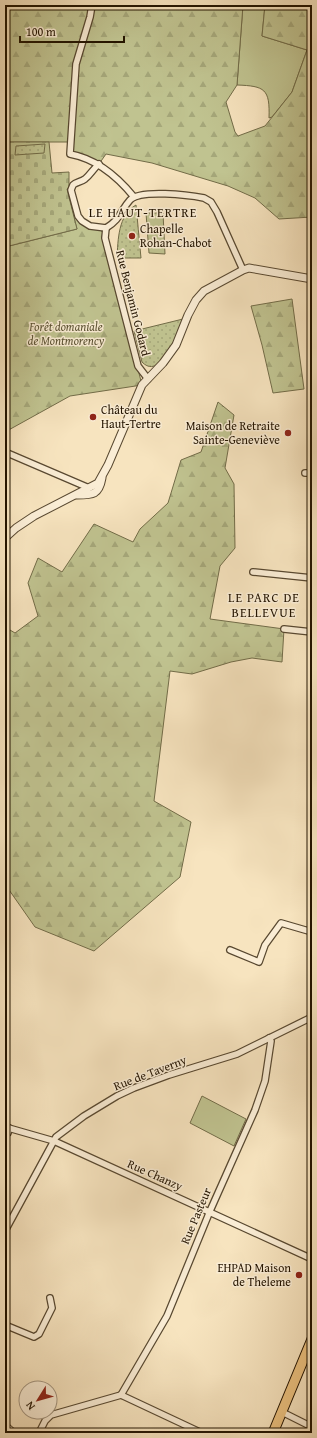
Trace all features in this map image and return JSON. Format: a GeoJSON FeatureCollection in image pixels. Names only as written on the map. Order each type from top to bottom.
{"type":"FeatureCollection","features":[{"type":"Feature","properties":{"kind":"main road"},"geometry":{"type":"LineString","coordinates":[[273,1433],[287,1414],[312,1339]]}},
{"type":"Feature","properties":{"kind":"street"},"geometry":{"type":"LineString","coordinates":[[92,5],[90,17],[76,64],[70,154],[84,156],[99,164],[111,173],[134,197]]}},
{"type":"Feature","properties":{"kind":"street"},"geometry":{"type":"LineString","coordinates":[[99,164],[93,168],[91,173],[83,180],[72,185],[71,190],[78,216],[82,221],[90,226],[106,228],[113,224],[129,201],[134,197],[168,194],[204,198],[211,202],[217,212],[243,270]]}},
{"type":"Feature","properties":{"kind":"street","name":"Rue Benjamin Godard"},"geometry":{"type":"LineString","coordinates":[[106,228],[105,238],[138,366],[148,379]]}},
{"type":"Feature","properties":{"kind":"street"},"geometry":{"type":"LineString","coordinates":[[5,538],[16,528],[34,516],[75,495],[100,488],[103,477],[142,385],[163,363],[176,345],[188,315],[196,300],[204,291],[249,268],[312,279]]}},
{"type":"Feature","properties":{"kind":"street"},"geometry":{"type":"LineString","coordinates":[[5,452],[87,491]]}},
{"type":"Feature","properties":{"kind":"street"},"geometry":{"type":"LineString","coordinates":[[305,473],[312,473]]}},
{"type":"Feature","properties":{"kind":"street"},"geometry":{"type":"LineString","coordinates":[[253,572],[312,578]]}},
{"type":"Feature","properties":{"kind":"street"},"geometry":{"type":"LineString","coordinates":[[284,629],[312,632]]}},
{"type":"Feature","properties":{"kind":"street"},"geometry":{"type":"LineString","coordinates":[[230,950],[259,962],[265,944],[281,923],[312,932]]}},
{"type":"Feature","properties":{"kind":"street","name":"Rue de Taverny"},"geometry":{"type":"LineString","coordinates":[[5,1231],[56,1137],[84,1116],[117,1096],[138,1086],[237,1054],[312,1017]]}},
{"type":"Feature","properties":{"kind":"street","name":"Rue Pasteur"},"geometry":{"type":"LineString","coordinates":[[121,1396],[167,1316],[210,1211],[256,1110],[265,1081],[271,1041],[269,1038]]}},
{"type":"Feature","properties":{"kind":"street"},"geometry":{"type":"LineString","coordinates":[[5,1134],[8,1133],[7,1127]]}},
{"type":"Feature","properties":{"kind":"street","name":"Rue Chanzy"},"geometry":{"type":"LineString","coordinates":[[7,1127],[54,1141],[210,1211],[312,1259]]}},
{"type":"Feature","properties":{"kind":"street"},"geometry":{"type":"LineString","coordinates":[[5,1325],[37,1336],[52,1308],[50,1298]]}},
{"type":"Feature","properties":{"kind":"street"},"geometry":{"type":"LineString","coordinates":[[40,1433],[45,1421],[51,1415],[121,1396],[202,1433]]}},
{"type":"Feature","properties":{"kind":"street"},"geometry":{"type":"LineString","coordinates":[[287,1414],[312,1427]]}},
{"type":"Feature","properties":{"kind":"street"},"geometry":{"type":"LineString","coordinates":[[5,1426],[13,1433]]}},
{"type":"Feature","properties":{"kind":"green space"},"geometry":{"type":"Polygon","coordinates":[[[5,5],[243,5],[237,85],[226,102],[235,132],[238,136],[265,126],[292,92],[307,50],[262,36],[265,5],[312,5],[312,217],[279,219],[255,198],[228,186],[152,163],[106,154],[99,164],[70,154],[71,142],[5,142],[5,5]]]}},
{"type":"Feature","properties":{"kind":"green space"},"geometry":{"type":"Polygon","coordinates":[[[243,5],[265,5],[262,36],[307,50],[292,92],[272,117],[269,118],[267,95],[264,91],[254,86],[237,85],[243,5]]]}},
{"type":"Feature","properties":{"kind":"green space"},"geometry":{"type":"Polygon","coordinates":[[[5,142],[49,142],[52,173],[69,172],[69,188],[67,189],[77,229],[5,247],[5,142]]]}},
{"type":"Feature","properties":{"kind":"green space"},"geometry":{"type":"Polygon","coordinates":[[[45,144],[44,153],[15,155],[16,146],[45,144]]]}},
{"type":"Feature","properties":{"kind":"green space","name":"Forêt domaniale de Montmorency"},"geometry":{"type":"Polygon","coordinates":[[[69,188],[78,216],[103,232],[142,385],[70,396],[5,432],[5,247],[77,229],[66,189],[69,188]]]}},
{"type":"Feature","properties":{"kind":"green space"},"geometry":{"type":"Polygon","coordinates":[[[136,205],[141,258],[117,258],[122,221],[130,209],[136,205]]]}},
{"type":"Feature","properties":{"kind":"green space"},"geometry":{"type":"Polygon","coordinates":[[[146,213],[163,213],[165,254],[149,253],[146,213]]]}},
{"type":"Feature","properties":{"kind":"green space"},"geometry":{"type":"Polygon","coordinates":[[[292,299],[304,389],[273,393],[251,306],[292,299]]]}},
{"type":"Feature","properties":{"kind":"green space"},"geometry":{"type":"Polygon","coordinates":[[[183,319],[173,343],[162,360],[156,365],[149,366],[142,362],[134,331],[183,319]]]}},
{"type":"Feature","properties":{"kind":"green space"},"geometry":{"type":"Polygon","coordinates":[[[218,402],[234,415],[225,468],[234,484],[235,548],[220,566],[210,619],[284,629],[282,662],[252,658],[231,662],[192,674],[170,671],[154,801],[191,822],[180,877],[94,951],[35,927],[5,886],[5,627],[15,633],[38,616],[28,583],[38,558],[62,572],[94,524],[133,542],[140,529],[168,503],[181,460],[201,452],[218,402]]]}},
{"type":"Feature","properties":{"kind":"green space"},"geometry":{"type":"Polygon","coordinates":[[[202,1096],[246,1119],[234,1146],[190,1123],[202,1096]]]}},
{"type":"Feature","properties":{"kind":"place","name":"Chapelle Rohan-Chabot"},"geometry":{"type":"Point","coordinates":[132,236]}},
{"type":"Feature","properties":{"kind":"place","name":"Château du Haut-Tertre"},"geometry":{"type":"Point","coordinates":[93,417]}},
{"type":"Feature","properties":{"kind":"place","name":"Maison de Retraite Sainte-Geneviève"},"geometry":{"type":"Point","coordinates":[288,433]}},
{"type":"Feature","properties":{"kind":"place","name":"EHPAD Maison de Theleme"},"geometry":{"type":"Point","coordinates":[299,1275]}},
{"type":"Feature","properties":{"kind":"district","name":"LE HAUT-TERTRE"},"geometry":{"type":"Point","coordinates":[143,212]}},
{"type":"Feature","properties":{"kind":"district","name":"LE PARC DE BELLEVUE"},"geometry":{"type":"Point","coordinates":[264,604]}}]}
